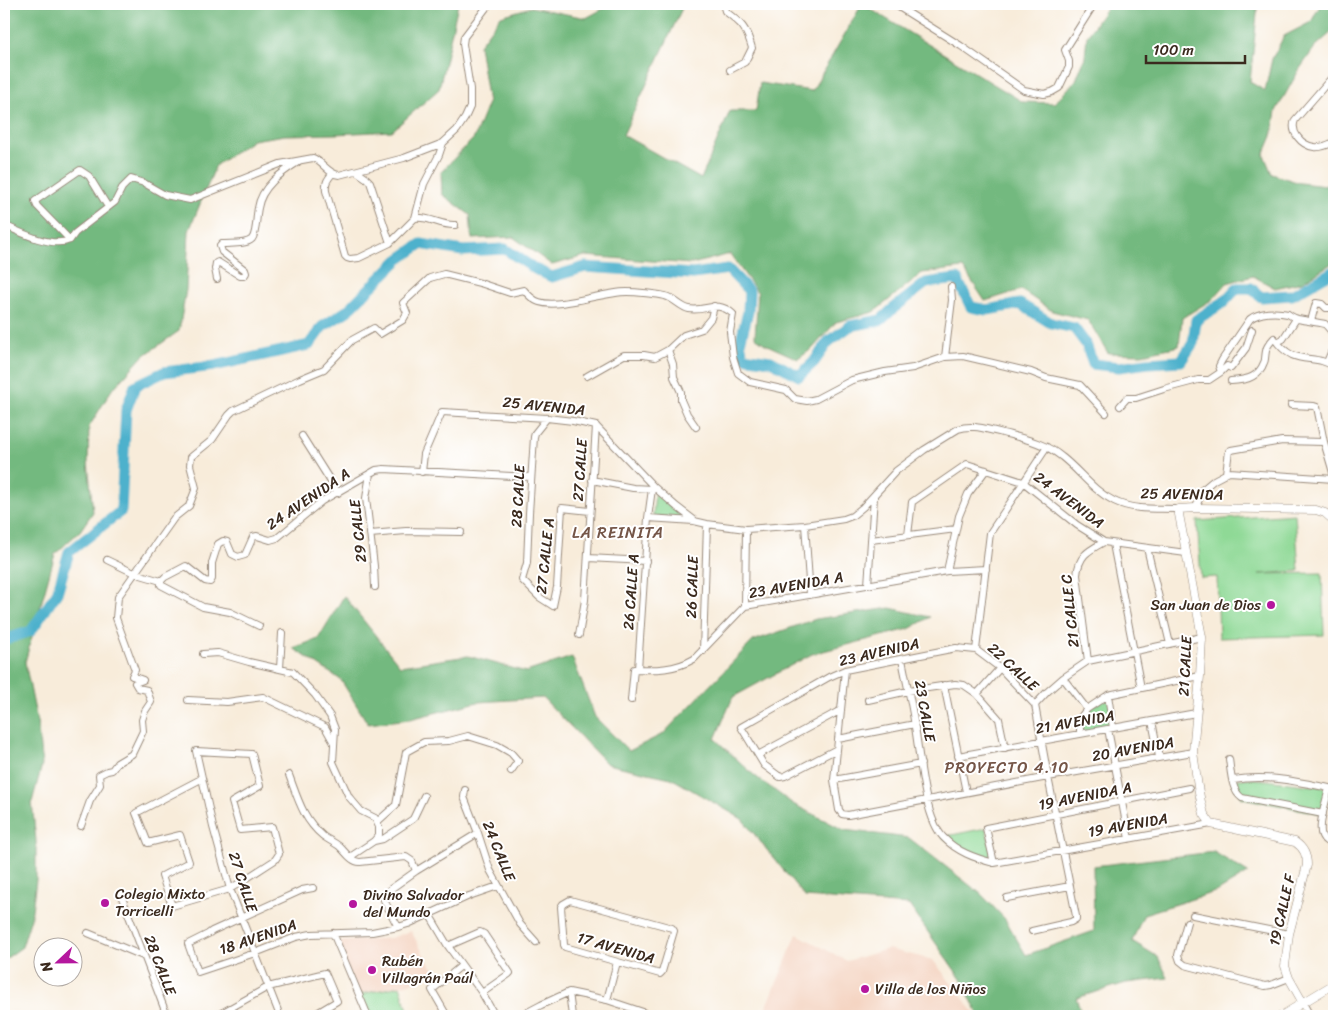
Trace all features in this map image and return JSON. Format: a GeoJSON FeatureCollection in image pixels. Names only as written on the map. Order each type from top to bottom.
{"type":"FeatureCollection","features":[{"type":"Feature","properties":{"kind":"street"},"geometry":{"type":"LineString","coordinates":[[4,225],[31,237],[65,242],[70,240],[75,233],[115,202],[122,188],[131,179],[144,183],[165,195],[190,200],[280,164],[310,158],[317,160],[332,174],[339,175],[404,158],[442,143],[457,130],[470,108],[470,89],[463,44],[464,37],[489,4]]}},
{"type":"Feature","properties":{"kind":"street"},"geometry":{"type":"LineString","coordinates":[[723,4],[725,11],[741,23],[749,37],[752,48],[745,62],[730,70]]}},
{"type":"Feature","properties":{"kind":"street"},"geometry":{"type":"LineString","coordinates":[[894,4],[961,46],[1024,90],[1044,94],[1059,88],[1069,67],[1065,50],[1094,4]]}},
{"type":"Feature","properties":{"kind":"street"},"geometry":{"type":"LineString","coordinates":[[1334,76],[1293,124],[1295,134],[1311,146],[1322,146],[1334,142]]}},
{"type":"Feature","properties":{"kind":"street"},"geometry":{"type":"LineString","coordinates":[[332,174],[325,185],[345,256],[350,259],[359,258],[390,243],[415,218],[424,184],[439,155],[442,143]]}},
{"type":"Feature","properties":{"kind":"street"},"geometry":{"type":"LineString","coordinates":[[217,279],[215,266],[218,262],[240,276],[244,276],[245,270],[222,252],[220,246],[222,244],[251,240],[254,235],[259,201],[272,180],[301,160]]}},
{"type":"Feature","properties":{"kind":"street"},"geometry":{"type":"LineString","coordinates":[[70,240],[37,206],[35,201],[80,170],[89,176],[108,207]]}},
{"type":"Feature","properties":{"kind":"street"},"geometry":{"type":"LineString","coordinates":[[356,171],[370,182],[390,243]]}},
{"type":"Feature","properties":{"kind":"street"},"geometry":{"type":"LineString","coordinates":[[415,218],[422,217],[449,226],[455,226]]}},
{"type":"Feature","properties":{"kind":"street"},"geometry":{"type":"LineString","coordinates":[[81,826],[90,801],[100,785],[99,775],[112,770],[117,764],[132,754],[143,731],[142,720],[145,711],[152,702],[147,690],[138,688],[135,683],[143,680],[132,676],[135,670],[116,618],[118,597],[174,518],[189,506],[196,488],[190,465],[191,457],[212,440],[233,410],[300,378],[324,369],[352,340],[374,328],[380,334],[403,320],[407,313],[403,304],[430,278],[444,274],[510,293],[524,290],[530,297],[539,302],[557,304],[626,292],[666,296],[689,309],[714,306],[725,307],[732,314],[730,332],[733,356],[738,373],[750,382],[786,390],[795,399],[807,401],[816,399],[852,380],[913,368],[945,357],[963,356],[999,363],[1046,378],[1080,386],[1106,413]]}},
{"type":"Feature","properties":{"kind":"street"},"geometry":{"type":"LineString","coordinates":[[945,357],[952,300],[951,287]]}},
{"type":"Feature","properties":{"kind":"street"},"geometry":{"type":"LineString","coordinates":[[1311,321],[1316,303],[1322,304],[1326,308],[1334,308]]}},
{"type":"Feature","properties":{"kind":"street"},"geometry":{"type":"LineString","coordinates":[[587,376],[624,355],[655,357],[668,350],[684,334],[702,329],[710,318],[714,306]]}},
{"type":"Feature","properties":{"kind":"street"},"geometry":{"type":"LineString","coordinates":[[1221,372],[1219,366],[1222,360],[1250,319],[1260,314],[1281,313],[1296,319],[1325,324],[1334,334],[1327,362]]}},
{"type":"Feature","properties":{"kind":"street"},"geometry":{"type":"LineString","coordinates":[[1277,342],[1283,339],[1296,319]]}},
{"type":"Feature","properties":{"kind":"street"},"geometry":{"type":"LineString","coordinates":[[1120,406],[1127,398],[1136,398],[1198,380],[1209,380],[1227,366],[1230,368],[1246,348],[1252,330]]}},
{"type":"Feature","properties":{"kind":"street"},"geometry":{"type":"LineString","coordinates":[[1231,381],[1244,380],[1259,372],[1265,361],[1266,347],[1274,338],[1293,356],[1327,362],[1334,367]]}},
{"type":"Feature","properties":{"kind":"street"},"geometry":{"type":"LineString","coordinates":[[668,350],[673,364],[674,377],[686,414],[696,427]]}},
{"type":"Feature","properties":{"kind":"street"},"geometry":{"type":"LineString","coordinates":[[1196,508],[1202,490],[1214,480],[1229,472],[1334,478],[1317,407],[1291,405]]}},
{"type":"Feature","properties":{"kind":"street","name":"25 AVENIDA"},"geometry":{"type":"LineString","coordinates":[[422,472],[424,454],[442,412],[573,421],[596,426],[653,488],[694,521]]}},
{"type":"Feature","properties":{"kind":"street","name":"28 CALLE"},"geometry":{"type":"LineString","coordinates":[[547,418],[535,433],[534,438],[527,563],[522,580],[539,597],[552,606]]}},
{"type":"Feature","properties":{"kind":"street","name":"27 CALLE"},"geometry":{"type":"LineString","coordinates":[[579,635],[585,600],[596,426]]}},
{"type":"Feature","properties":{"kind":"street","name":"25 AVENIDA"},"geometry":{"type":"LineString","coordinates":[[648,518],[694,521],[746,530],[805,525],[844,519],[852,516],[875,496],[896,471],[924,450],[963,427],[973,426],[1033,440],[1047,447],[1062,456],[1100,494],[1132,507],[1316,510],[1325,513],[1334,521]]}},
{"type":"Feature","properties":{"kind":"street","name":"29 CALLE"},"geometry":{"type":"LineString","coordinates":[[302,436],[338,493]]}},
{"type":"Feature","properties":{"kind":"street"},"geometry":{"type":"LineString","coordinates":[[1226,473],[1230,450],[1282,440],[1324,442]]}},
{"type":"Feature","properties":{"kind":"street","name":"22 CALLE"},"geometry":{"type":"LineString","coordinates":[[1032,931],[1076,920],[1035,705],[1000,668],[976,650],[990,533],[1047,447]]}},
{"type":"Feature","properties":{"kind":"street","name":"24 AVENIDA"},"geometry":{"type":"LineString","coordinates":[[908,535],[912,502],[967,464],[1023,482],[1077,525],[1104,542],[1186,553]]}},
{"type":"Feature","properties":{"kind":"street","name":"24 AVENIDA A"},"geometry":{"type":"LineString","coordinates":[[161,581],[186,566],[205,581],[210,582],[212,579],[212,563],[218,544],[223,541],[228,542],[232,554],[238,557],[244,555],[253,537],[257,536],[270,540],[277,538],[322,501],[376,470],[531,477]]}},
{"type":"Feature","properties":{"kind":"street"},"geometry":{"type":"LineString","coordinates":[[947,571],[956,529],[968,494],[986,470]]}},
{"type":"Feature","properties":{"kind":"street","name":"29 CALLE"},"geometry":{"type":"LineString","coordinates":[[370,474],[366,498],[376,586]]}},
{"type":"Feature","properties":{"kind":"street"},"geometry":{"type":"LineString","coordinates":[[592,480],[633,488],[653,488]]}},
{"type":"Feature","properties":{"kind":"street","name":"26 CALLE A"},"geometry":{"type":"LineString","coordinates":[[631,700],[636,669],[648,518],[653,488]]}},
{"type":"Feature","properties":{"kind":"street"},"geometry":{"type":"LineString","coordinates":[[868,586],[875,496]]}},
{"type":"Feature","properties":{"kind":"street","name":"27 CALLE A"},"geometry":{"type":"LineString","coordinates":[[552,606],[557,587],[562,508],[590,511]]}},
{"type":"Feature","properties":{"kind":"street","name":"21 CALLE"},"geometry":{"type":"LineString","coordinates":[[1178,509],[1202,637],[1193,752],[1201,802],[1204,814],[1211,824]]}},
{"type":"Feature","properties":{"kind":"street","name":"26 CALLE"},"geometry":{"type":"LineString","coordinates":[[703,651],[707,524]]}},
{"type":"Feature","properties":{"kind":"street"},"geometry":{"type":"LineString","coordinates":[[805,525],[810,595]]}},
{"type":"Feature","properties":{"kind":"street"},"geometry":{"type":"LineString","coordinates":[[871,540],[956,529]]}},
{"type":"Feature","properties":{"kind":"street"},"geometry":{"type":"LineString","coordinates":[[745,606],[746,530]]}},
{"type":"Feature","properties":{"kind":"street"},"geometry":{"type":"LineString","coordinates":[[370,534],[406,531],[461,532]]}},
{"type":"Feature","properties":{"kind":"street","name":"21 CALLE C"},"geometry":{"type":"LineString","coordinates":[[1088,661],[1077,575],[1078,565],[1087,552],[1104,542]]}},
{"type":"Feature","properties":{"kind":"street"},"geometry":{"type":"LineString","coordinates":[[1113,544],[1142,688]]}},
{"type":"Feature","properties":{"kind":"street"},"geometry":{"type":"LineString","coordinates":[[1147,548],[1170,644]]}},
{"type":"Feature","properties":{"kind":"street"},"geometry":{"type":"LineString","coordinates":[[588,558],[646,561]]}},
{"type":"Feature","properties":{"kind":"street"},"geometry":{"type":"LineString","coordinates":[[107,560],[161,581],[161,586],[203,607],[230,612],[259,626]]}},
{"type":"Feature","properties":{"kind":"street","name":"23 AVENIDA A"},"geometry":{"type":"LineString","coordinates":[[636,669],[672,668],[694,660],[745,606],[947,571],[986,569]]}},
{"type":"Feature","properties":{"kind":"street"},"geometry":{"type":"LineString","coordinates":[[280,669],[282,633]]}},
{"type":"Feature","properties":{"kind":"street"},"geometry":{"type":"LineString","coordinates":[[1035,705],[1063,678],[1088,661],[1202,637]]}},
{"type":"Feature","properties":{"kind":"street","name":"23 AVENIDA"},"geometry":{"type":"LineString","coordinates":[[758,755],[741,727],[830,677],[845,670],[956,648],[976,650]]}},
{"type":"Feature","properties":{"kind":"street"},"geometry":{"type":"LineString","coordinates":[[203,654],[218,653],[293,672],[315,695],[330,716],[335,728],[334,762],[349,796],[361,811],[374,818],[379,827],[378,837],[350,857]]}},
{"type":"Feature","properties":{"kind":"street","name":"23 CALLE"},"geometry":{"type":"LineString","coordinates":[[902,659],[927,800],[936,827],[942,836],[956,849]]}},
{"type":"Feature","properties":{"kind":"street"},"geometry":{"type":"LineString","coordinates":[[977,694],[1000,668]]}},
{"type":"Feature","properties":{"kind":"street"},"geometry":{"type":"LineString","coordinates":[[845,670],[834,780],[921,764]]}},
{"type":"Feature","properties":{"kind":"street"},"geometry":{"type":"LineString","coordinates":[[1080,734],[1080,718],[1087,709],[1108,695],[1200,676]]}},
{"type":"Feature","properties":{"kind":"street"},"geometry":{"type":"LineString","coordinates":[[1063,678],[1087,709]]}},
{"type":"Feature","properties":{"kind":"street"},"geometry":{"type":"LineString","coordinates":[[944,685],[966,792]]}},
{"type":"Feature","properties":{"kind":"street"},"geometry":{"type":"LineString","coordinates":[[868,700],[944,685],[964,685],[977,694],[999,719],[1005,748]]}},
{"type":"Feature","properties":{"kind":"street"},"geometry":{"type":"LineString","coordinates":[[1108,695],[1115,766],[1129,838]]}},
{"type":"Feature","properties":{"kind":"street"},"geometry":{"type":"LineString","coordinates":[[188,700],[227,702],[263,697],[325,727],[334,744]]}},
{"type":"Feature","properties":{"kind":"street"},"geometry":{"type":"LineString","coordinates":[[837,749],[782,777],[764,765],[758,755],[841,710]]}},
{"type":"Feature","properties":{"kind":"street","name":"21 AVENIDA"},"geometry":{"type":"LineString","coordinates":[[958,756],[1196,713]]}},
{"type":"Feature","properties":{"kind":"street"},"geometry":{"type":"LineString","coordinates":[[1152,720],[1159,757]]}},
{"type":"Feature","properties":{"kind":"street"},"geometry":{"type":"LineString","coordinates":[[838,739],[915,724]]}},
{"type":"Feature","properties":{"kind":"street"},"geometry":{"type":"LineString","coordinates":[[377,822],[396,805],[406,752],[424,742],[449,742],[468,736],[497,745],[510,753],[518,761],[511,771]]}},
{"type":"Feature","properties":{"kind":"street","name":"27 CALLE"},"geometry":{"type":"LineString","coordinates":[[230,889],[274,860],[278,854],[272,828],[240,830],[232,802],[260,786],[252,754],[196,750],[213,827],[230,889],[280,1016]]}},
{"type":"Feature","properties":{"kind":"street","name":"20 AVENIDA"},"geometry":{"type":"LineString","coordinates":[[834,780],[839,810],[842,814],[848,815],[1193,752]]}},
{"type":"Feature","properties":{"kind":"street"},"geometry":{"type":"LineString","coordinates":[[1229,759],[1234,790],[1242,798],[1323,814]]}},
{"type":"Feature","properties":{"kind":"street"},"geometry":{"type":"LineString","coordinates":[[288,775],[303,813],[312,826],[324,837],[338,845],[354,861],[358,863],[406,858],[412,861],[416,871]]}},
{"type":"Feature","properties":{"kind":"street"},"geometry":{"type":"LineString","coordinates":[[1233,780],[1270,777],[1332,789],[1323,814],[1320,834],[1327,842],[1334,845]]}},
{"type":"Feature","properties":{"kind":"street"},"geometry":{"type":"LineString","coordinates":[[202,779],[136,813],[148,843],[180,835],[188,862],[162,876],[172,906],[230,889]]}},
{"type":"Feature","properties":{"kind":"street","name":"19 AVENIDA A"},"geometry":{"type":"LineString","coordinates":[[994,863],[986,828],[1189,788]]}},
{"type":"Feature","properties":{"kind":"street","name":"24 CALLE"},"geometry":{"type":"LineString","coordinates":[[465,790],[464,797],[490,870],[520,924],[536,942]]}},
{"type":"Feature","properties":{"kind":"street"},"geometry":{"type":"LineString","coordinates":[[374,841],[384,838],[413,819],[424,796]]}},
{"type":"Feature","properties":{"kind":"street","name":"19 AVENIDA"},"geometry":{"type":"LineString","coordinates":[[956,849],[972,857],[994,863],[1211,824],[1296,842],[1304,850]]}},
{"type":"Feature","properties":{"kind":"street"},"geometry":{"type":"LineString","coordinates":[[398,927],[384,902],[383,896],[386,892],[478,833]]}},
{"type":"Feature","properties":{"kind":"street","name":"19 CALLE F"},"geometry":{"type":"LineString","coordinates":[[1303,1003],[1289,978],[1285,966],[1289,934],[1307,865],[1304,850]]}},
{"type":"Feature","properties":{"kind":"street","name":"18 AVENIDA"},"geometry":{"type":"LineString","coordinates":[[241,918],[188,944],[198,972],[296,937],[311,934],[372,932],[398,927],[469,896],[498,886]]}},
{"type":"Feature","properties":{"kind":"street"},"geometry":{"type":"LineString","coordinates":[[1007,898],[1070,886]]}},
{"type":"Feature","properties":{"kind":"street"},"geometry":{"type":"LineString","coordinates":[[241,918],[302,890],[313,888]]}},
{"type":"Feature","properties":{"kind":"street","name":"28 CALLE"},"geometry":{"type":"LineString","coordinates":[[121,895],[166,1016]]}},
{"type":"Feature","properties":{"kind":"street","name":"17 AVENIDA"},"geometry":{"type":"LineString","coordinates":[[570,900],[672,928],[674,931],[660,974],[617,962],[564,945],[563,904],[570,900]]}},
{"type":"Feature","properties":{"kind":"street"},"geometry":{"type":"LineString","coordinates":[[429,914],[448,946],[496,1016]]}},
{"type":"Feature","properties":{"kind":"street"},"geometry":{"type":"LineString","coordinates":[[1193,914],[1289,934]]}},
{"type":"Feature","properties":{"kind":"street"},"geometry":{"type":"LineString","coordinates":[[1187,922],[1178,955],[1180,961],[1185,965],[1265,986],[1289,978]]}},
{"type":"Feature","properties":{"kind":"street"},"geometry":{"type":"LineString","coordinates":[[88,932],[143,956]]}},
{"type":"Feature","properties":{"kind":"street"},"geometry":{"type":"LineString","coordinates":[[448,946],[480,932],[484,934],[510,973],[482,993]]}},
{"type":"Feature","properties":{"kind":"street"},"geometry":{"type":"LineString","coordinates":[[334,933],[368,1016]]}},
{"type":"Feature","properties":{"kind":"street"},"geometry":{"type":"LineString","coordinates":[[607,1000],[617,962]]}},
{"type":"Feature","properties":{"kind":"street"},"geometry":{"type":"LineString","coordinates":[[447,1016],[432,990],[462,966]]}},
{"type":"Feature","properties":{"kind":"street"},"geometry":{"type":"LineString","coordinates":[[216,1016],[268,987],[326,973],[337,1001],[312,1016]]}},
{"type":"Feature","properties":{"kind":"street"},"geometry":{"type":"LineString","coordinates":[[1281,1016],[1334,984]]}},
{"type":"Feature","properties":{"kind":"street"},"geometry":{"type":"LineString","coordinates":[[569,992],[572,1016]]}},
{"type":"Feature","properties":{"kind":"street"},"geometry":{"type":"LineString","coordinates":[[520,1016],[569,992],[607,1000],[644,1014]]}},
{"type":"Feature","properties":{"kind":"street"},"geometry":{"type":"LineString","coordinates":[[1303,1003],[1310,1016]]}},
{"type":"Feature","properties":{"kind":"shaded area","name":"Rubén Villagrán Paúl"},"geometry":{"type":"Polygon","coordinates":[[[411,931],[428,962],[436,971],[417,981],[357,995],[337,942],[391,938],[411,931]]]}},
{"type":"Feature","properties":{"kind":"shaded area","name":"Villa de los Niños"},"geometry":{"type":"Polygon","coordinates":[[[797,934],[847,961],[888,949],[933,960],[977,1016],[763,1016],[797,934]]]}},
{"type":"Feature","properties":{"kind":"green space"},"geometry":{"type":"Polygon","coordinates":[[[4,4],[458,4],[439,89],[392,131],[285,135],[253,140],[216,165],[189,231],[186,290],[179,331],[142,357],[111,391],[89,427],[88,462],[93,512],[80,531],[55,554],[25,662],[37,721],[42,765],[32,802],[36,841],[36,880],[31,918],[22,947],[4,960],[4,4]]]}},
{"type":"Feature","properties":{"kind":"green space"},"geometry":{"type":"Polygon","coordinates":[[[612,4],[684,4],[623,135],[701,179],[730,111],[756,111],[760,83],[812,91],[862,4],[1023,102],[1055,103],[1076,80],[1085,57],[1087,36],[1109,4],[1258,4],[1250,82],[1265,91],[1272,59],[1284,36],[1311,22],[1321,4],[1334,4],[1334,30],[1315,47],[1299,70],[1276,111],[1272,136],[1264,155],[1272,174],[1300,183],[1326,186],[1334,171],[1334,262],[1302,282],[1275,288],[1253,276],[1227,283],[1213,299],[1182,318],[1179,346],[1142,354],[1108,353],[1088,320],[1052,311],[1021,290],[985,301],[963,268],[922,273],[874,312],[836,322],[813,348],[798,359],[765,344],[755,337],[758,293],[730,254],[692,264],[585,256],[552,265],[513,237],[472,239],[470,215],[442,194],[441,172],[474,138],[488,103],[479,45],[501,16],[531,7],[586,18],[612,4]]]}},
{"type":"Feature","properties":{"kind":"green space"},"geometry":{"type":"Polygon","coordinates":[[[655,493],[683,518],[653,516],[655,493]]]}},
{"type":"Feature","properties":{"kind":"green space"},"geometry":{"type":"Polygon","coordinates":[[[1295,514],[1299,571],[1259,574],[1322,573],[1324,635],[1219,638],[1217,577],[1201,578],[1197,521],[1295,514]]]}},
{"type":"Feature","properties":{"kind":"green space"},"geometry":{"type":"Polygon","coordinates":[[[344,596],[400,666],[468,656],[526,672],[572,657],[595,717],[629,751],[663,734],[753,641],[816,619],[890,608],[930,617],[909,629],[812,654],[733,697],[715,739],[755,776],[793,804],[844,830],[909,838],[981,894],[1005,919],[1026,955],[1094,931],[1093,866],[1214,852],[1248,873],[1218,891],[1144,914],[1132,941],[1158,957],[1168,978],[1126,983],[1076,998],[1083,1016],[979,1016],[961,979],[909,905],[805,897],[742,819],[671,778],[607,764],[543,698],[478,702],[410,719],[368,724],[341,680],[293,648],[318,639],[344,596]]]}},
{"type":"Feature","properties":{"kind":"green space"},"geometry":{"type":"Polygon","coordinates":[[[1108,695],[1113,728],[1080,734],[1080,718],[1108,695]]]}},
{"type":"Feature","properties":{"kind":"green space"},"geometry":{"type":"Polygon","coordinates":[[[1249,778],[1329,788],[1323,814],[1242,798],[1233,780],[1249,778]]]}},
{"type":"Feature","properties":{"kind":"green space"},"geometry":{"type":"Polygon","coordinates":[[[986,828],[994,863],[973,857],[942,837],[986,828]]]}},
{"type":"Feature","properties":{"kind":"green space"},"geometry":{"type":"Polygon","coordinates":[[[400,986],[410,1016],[365,1016],[357,995],[400,986]]]}},
{"type":"Feature","properties":{"kind":"waterway"},"geometry":{"type":"LineString","coordinates":[[4,640],[31,631],[57,593],[69,552],[121,511],[126,410],[135,386],[164,372],[214,366],[309,345],[322,327],[347,311],[398,260],[421,244],[463,251],[505,249],[535,269],[552,277],[585,267],[693,274],[728,269],[749,291],[748,312],[740,343],[743,357],[771,361],[799,376],[814,362],[828,342],[850,326],[881,320],[926,283],[957,279],[971,307],[987,310],[1020,304],[1051,323],[1074,328],[1086,344],[1093,364],[1119,367],[1181,361],[1193,343],[1196,320],[1224,302],[1237,288],[1251,288],[1261,297],[1292,295],[1334,271]]}},
{"type":"Feature","properties":{"kind":"place","name":"San Juan de Dios"},"geometry":{"type":"Point","coordinates":[1271,605]}},
{"type":"Feature","properties":{"kind":"place","name":"Colegio Mixto Torricelli"},"geometry":{"type":"Point","coordinates":[105,903]}},
{"type":"Feature","properties":{"kind":"place","name":"Divino Salvador del Mundo"},"geometry":{"type":"Point","coordinates":[353,904]}},
{"type":"Feature","properties":{"kind":"place","name":"Rubén Villagrán Paúl"},"geometry":{"type":"Point","coordinates":[372,970]}},
{"type":"Feature","properties":{"kind":"place","name":"Villa de los Niños"},"geometry":{"type":"Point","coordinates":[865,989]}},
{"type":"Feature","properties":{"kind":"district","name":"LA REINITA"},"geometry":{"type":"Point","coordinates":[618,532]}},
{"type":"Feature","properties":{"kind":"district","name":"PROYECTO 4.10"},"geometry":{"type":"Point","coordinates":[1007,767]}}]}
